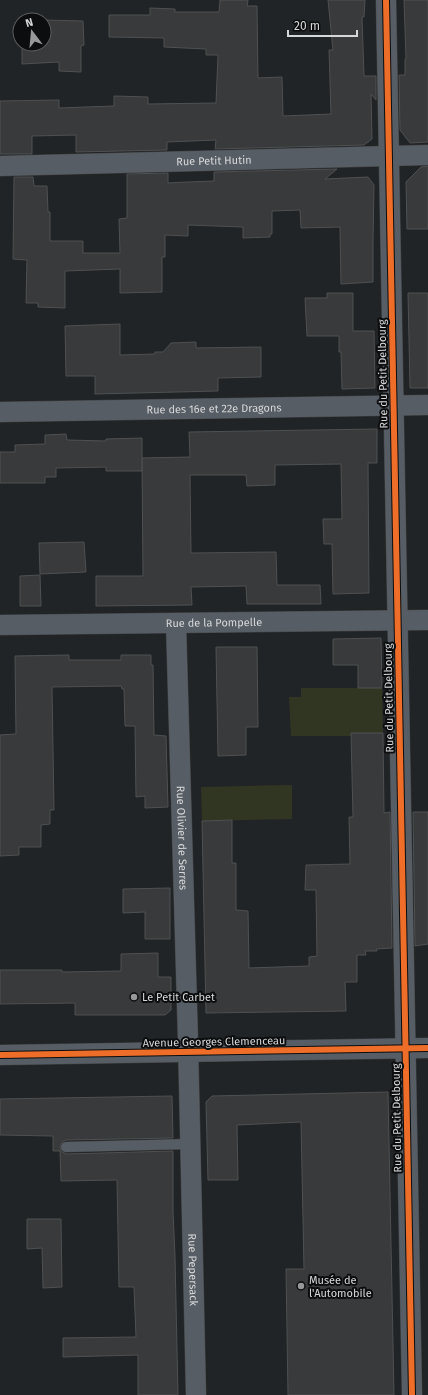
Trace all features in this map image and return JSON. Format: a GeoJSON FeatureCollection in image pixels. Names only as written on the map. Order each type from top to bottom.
{"type":"FeatureCollection","features":[{"type":"Feature","properties":{"kind":"street","name":"Rue du Petit Delbourg"},"geometry":{"type":"LineString","coordinates":[[386,0],[412,1395]]}},
{"type":"Feature","properties":{"kind":"street","name":"Rue Petit Hutin"},"geometry":{"type":"LineString","coordinates":[[0,166],[428,155]]}},
{"type":"Feature","properties":{"kind":"street","name":"Rue des 16e et 22e Dragons"},"geometry":{"type":"LineString","coordinates":[[0,412],[428,405]]}},
{"type":"Feature","properties":{"kind":"street","name":"Rue de la Pompelle"},"geometry":{"type":"LineString","coordinates":[[0,625],[428,620]]}},
{"type":"Feature","properties":{"kind":"street","name":"Rue Olivier de Serres"},"geometry":{"type":"LineString","coordinates":[[176,623],[188,1053]]}},
{"type":"Feature","properties":{"kind":"street","name":"Avenue Georges Clemenceau"},"geometry":{"type":"LineString","coordinates":[[0,1056],[428,1048]]}},
{"type":"Feature","properties":{"kind":"street","name":"Rue Pepersack"},"geometry":{"type":"LineString","coordinates":[[188,1053],[196,1395]]}},
{"type":"Feature","properties":{"kind":"lane"},"geometry":{"type":"LineString","coordinates":[[66,1147],[190,1144]]}},
{"type":"Feature","properties":{"kind":"green space"},"geometry":{"type":"Polygon","coordinates":[[[301,688],[382,688],[383,733],[351,733],[351,736],[291,736],[289,697],[301,697],[301,688]]]}},
{"type":"Feature","properties":{"kind":"green space"},"geometry":{"type":"Polygon","coordinates":[[[292,785],[292,819],[202,821],[201,787],[292,785]]]}},
{"type":"Feature","properties":{"kind":"building"},"geometry":{"type":"Polygon","coordinates":[[[220,0],[248,0],[247,6],[257,6],[258,78],[282,77],[283,116],[331,114],[329,50],[333,50],[328,0],[365,0],[364,17],[362,17],[364,76],[376,76],[376,100],[371,94],[372,139],[364,145],[215,149],[216,140],[167,142],[167,150],[76,152],[76,135],[32,136],[32,154],[0,154],[0,101],[59,100],[59,108],[114,106],[114,96],[148,97],[148,104],[216,103],[218,55],[206,55],[206,49],[164,47],[164,38],[109,37],[109,15],[150,15],[150,8],[175,9],[175,12],[219,12],[220,0]]]}},
{"type":"Feature","properties":{"kind":"building"},"geometry":{"type":"Polygon","coordinates":[[[404,0],[428,0],[428,142],[410,143],[400,130],[399,75],[405,75],[406,59],[404,0]]]}},
{"type":"Feature","properties":{"kind":"building"},"geometry":{"type":"Polygon","coordinates":[[[52,20],[83,21],[84,45],[81,46],[81,72],[59,71],[59,62],[22,64],[22,52],[52,52],[52,20]]]}},
{"type":"Feature","properties":{"kind":"building"},"geometry":{"type":"Polygon","coordinates":[[[428,166],[428,229],[407,229],[406,182],[421,167],[428,166]]]}},
{"type":"Feature","properties":{"kind":"building"},"geometry":{"type":"Polygon","coordinates":[[[337,169],[325,179],[368,177],[374,185],[373,282],[341,284],[340,227],[301,228],[300,210],[272,211],[272,234],[270,234],[270,237],[243,238],[243,227],[188,225],[188,236],[165,235],[165,257],[162,257],[162,292],[120,293],[120,269],[65,271],[65,308],[38,307],[38,303],[26,303],[27,260],[13,259],[14,177],[33,177],[34,186],[47,186],[48,212],[50,212],[50,241],[83,241],[83,253],[120,253],[119,219],[127,218],[127,174],[168,173],[168,183],[214,181],[214,172],[337,169]]]}},
{"type":"Feature","properties":{"kind":"building"},"geometry":{"type":"Polygon","coordinates":[[[327,293],[353,293],[353,331],[374,331],[375,388],[342,389],[339,336],[307,336],[305,298],[327,298],[327,293]]]}},
{"type":"Feature","properties":{"kind":"building"},"geometry":{"type":"Polygon","coordinates":[[[408,293],[428,293],[428,388],[410,388],[408,293]]]}},
{"type":"Feature","properties":{"kind":"building"},"geometry":{"type":"Polygon","coordinates":[[[120,324],[120,355],[155,354],[155,352],[163,352],[171,343],[196,342],[196,348],[261,347],[261,377],[218,378],[218,391],[95,394],[95,376],[66,376],[65,326],[120,324]]]}},
{"type":"Feature","properties":{"kind":"building"},"geometry":{"type":"Polygon","coordinates":[[[377,429],[377,463],[368,463],[369,593],[333,594],[332,544],[324,544],[323,519],[342,519],[341,464],[275,465],[275,485],[247,486],[246,475],[190,475],[191,553],[276,552],[277,585],[320,585],[321,604],[247,604],[246,586],[191,587],[192,605],[96,606],[96,576],[143,576],[142,458],[190,457],[189,432],[377,429]]]}},
{"type":"Feature","properties":{"kind":"building"},"geometry":{"type":"Polygon","coordinates":[[[66,434],[67,440],[106,441],[106,439],[142,438],[142,471],[106,471],[106,467],[56,468],[56,477],[45,477],[45,483],[0,483],[0,452],[15,452],[15,445],[45,444],[45,435],[66,434]]]}},
{"type":"Feature","properties":{"kind":"building"},"geometry":{"type":"Polygon","coordinates":[[[84,542],[86,572],[40,574],[39,543],[84,542]]]}},
{"type":"Feature","properties":{"kind":"building"},"geometry":{"type":"Polygon","coordinates":[[[40,575],[41,606],[20,606],[20,576],[40,575]]]}},
{"type":"Feature","properties":{"kind":"building"},"geometry":{"type":"Polygon","coordinates":[[[381,638],[382,688],[358,688],[358,665],[333,665],[333,639],[381,638]]]}},
{"type":"Feature","properties":{"kind":"building"},"geometry":{"type":"Polygon","coordinates":[[[216,647],[257,647],[258,727],[246,727],[246,755],[218,756],[216,647]]]}},
{"type":"Feature","properties":{"kind":"building"},"geometry":{"type":"Polygon","coordinates":[[[69,655],[69,660],[121,660],[121,655],[151,655],[151,665],[153,665],[154,735],[166,736],[168,807],[145,808],[145,796],[136,797],[135,726],[125,726],[124,689],[122,689],[121,686],[52,687],[54,810],[50,810],[50,824],[41,825],[41,847],[19,847],[19,855],[0,856],[0,735],[16,734],[15,656],[69,655]]]}},
{"type":"Feature","properties":{"kind":"building"},"geometry":{"type":"Polygon","coordinates":[[[351,733],[383,733],[384,813],[390,812],[392,948],[376,949],[377,951],[365,951],[366,955],[357,955],[357,982],[345,982],[346,1011],[206,1013],[202,821],[232,820],[232,863],[236,863],[236,910],[248,911],[249,968],[309,966],[309,957],[317,956],[316,890],[305,890],[306,865],[350,864],[349,817],[353,817],[351,733]]]}},
{"type":"Feature","properties":{"kind":"building"},"geometry":{"type":"Polygon","coordinates":[[[413,812],[428,812],[428,944],[415,946],[413,812]]]}},
{"type":"Feature","properties":{"kind":"building"},"geometry":{"type":"Polygon","coordinates":[[[170,888],[170,939],[145,939],[145,912],[123,913],[123,889],[170,888]]]}},
{"type":"Feature","properties":{"kind":"building"},"geometry":{"type":"Polygon","coordinates":[[[158,953],[158,977],[171,977],[171,1010],[165,1015],[75,1015],[75,1003],[0,1004],[0,970],[62,970],[62,972],[121,971],[121,954],[158,953]]]}},
{"type":"Feature","properties":{"kind":"building"},"geometry":{"type":"Polygon","coordinates":[[[388,1092],[394,1395],[288,1395],[286,1269],[304,1269],[301,1122],[237,1125],[238,1180],[208,1180],[206,1102],[212,1096],[388,1092]]]}},
{"type":"Feature","properties":{"kind":"building"},"geometry":{"type":"Polygon","coordinates":[[[172,1096],[173,1138],[66,1140],[62,1142],[60,1147],[61,1151],[66,1154],[173,1151],[173,1212],[178,1395],[138,1395],[138,1355],[63,1357],[63,1338],[136,1337],[134,1287],[119,1287],[117,1180],[61,1181],[60,1151],[53,1151],[53,1136],[0,1135],[0,1099],[172,1096]]]}},
{"type":"Feature","properties":{"kind":"building"},"geometry":{"type":"Polygon","coordinates":[[[27,1219],[61,1219],[62,1287],[43,1288],[42,1248],[27,1249],[27,1219]]]}},
{"type":"Feature","properties":{"kind":"cycle path"},"geometry":{"type":"LineString","coordinates":[[386,0],[412,1395]]}},
{"type":"Feature","properties":{"kind":"cycle path"},"geometry":{"type":"LineString","coordinates":[[0,1055],[428,1048]]}},
{"type":"Feature","properties":{"kind":"place","name":"Le Petit Carbet"},"geometry":{"type":"Point","coordinates":[134,997]}},
{"type":"Feature","properties":{"kind":"place","name":"Musée de l'Automobile"},"geometry":{"type":"Point","coordinates":[301,1286]}}]}
